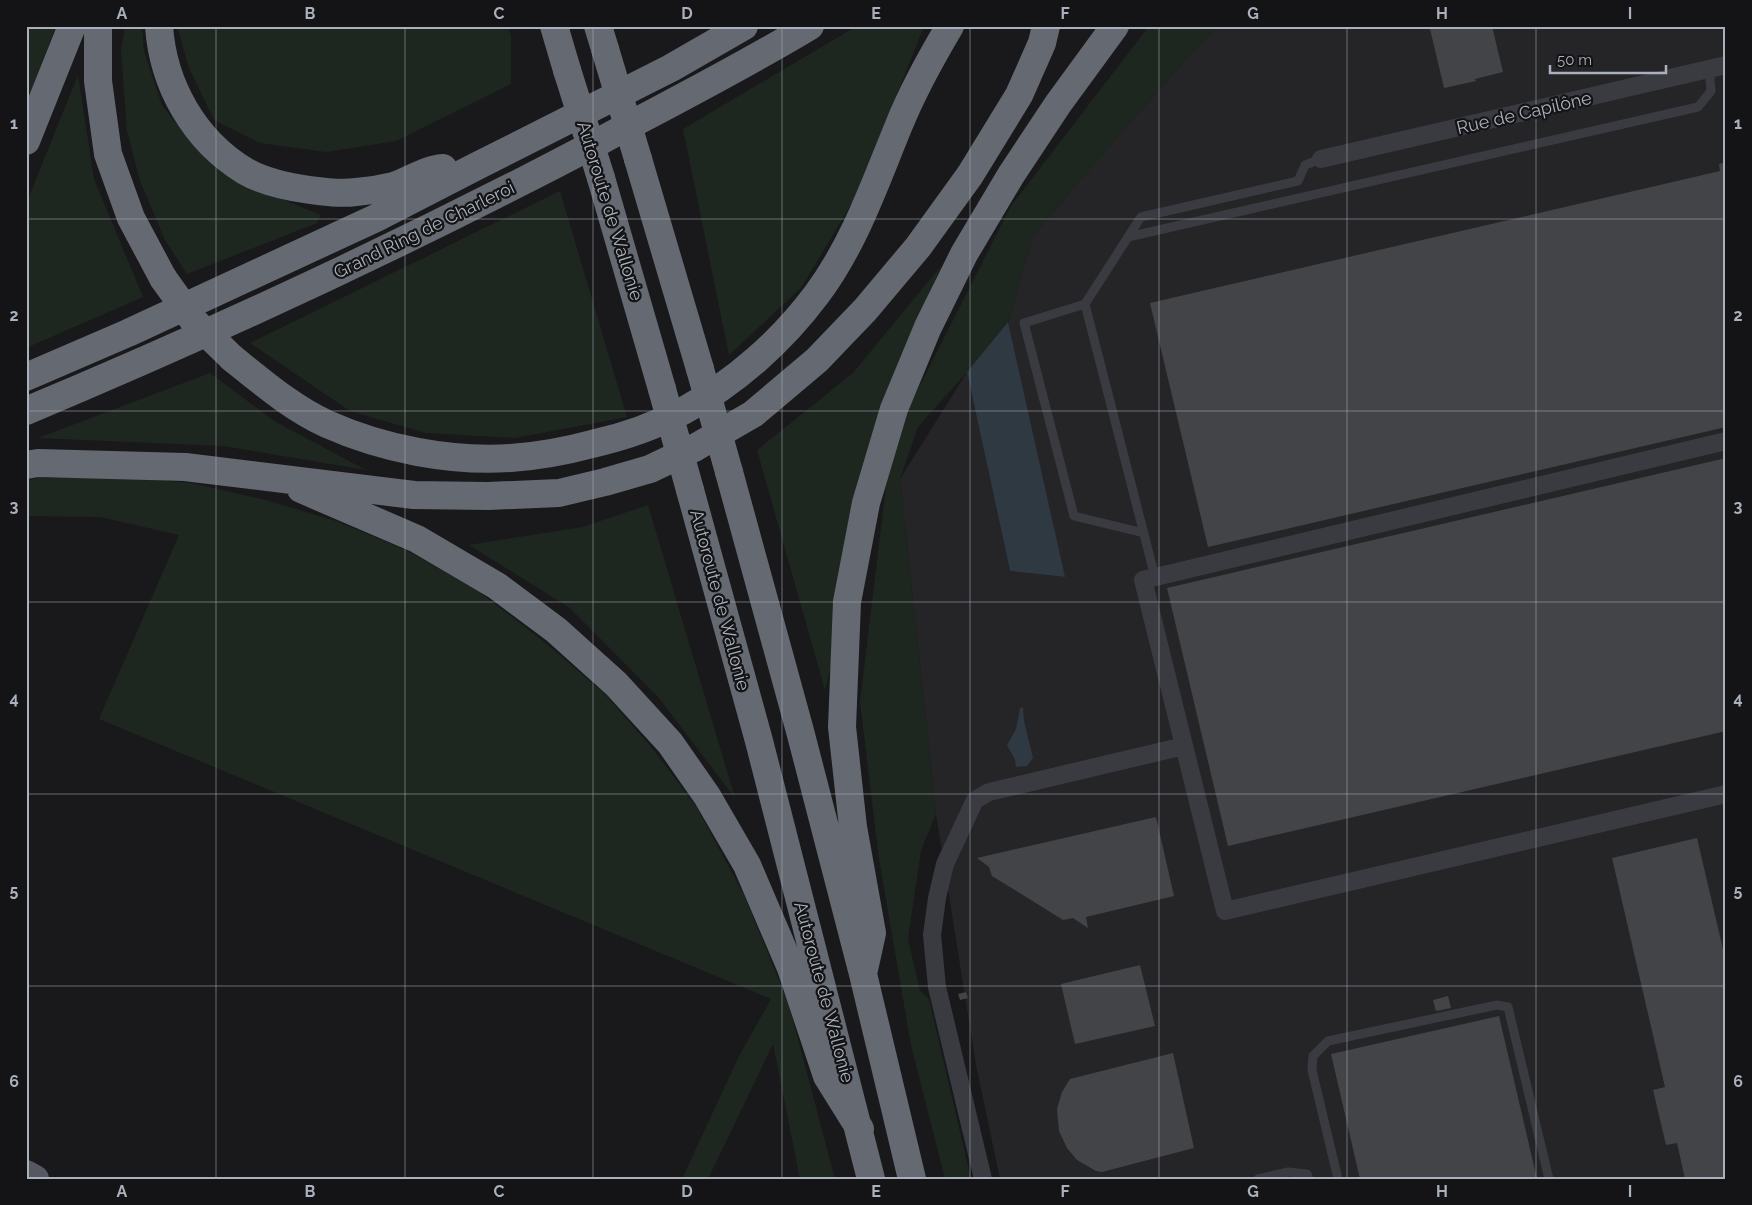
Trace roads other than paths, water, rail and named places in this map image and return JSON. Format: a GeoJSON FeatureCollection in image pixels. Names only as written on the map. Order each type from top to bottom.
{"type":"FeatureCollection","features":[{"type":"Feature","properties":{"kind":"highway"},"geometry":{"type":"LineString","coordinates":[[26,141],[72,26]]}},
{"type":"Feature","properties":{"kind":"highway"},"geometry":{"type":"LineString","coordinates":[[98,26],[98,82],[108,154],[131,218],[163,278],[193,320],[232,358],[276,394],[325,423],[366,439],[413,451],[458,457],[510,458],[556,453],[639,431],[683,411],[741,373],[780,338],[817,294],[845,251],[872,195],[903,114],[926,66],[950,26]]}},
{"type":"Feature","properties":{"kind":"highway"},"geometry":{"type":"LineString","coordinates":[[159,26],[166,66],[176,97],[189,119],[226,157],[246,171],[265,180],[292,188],[327,192],[352,192],[393,186],[439,169],[475,167]]}},
{"type":"Feature","properties":{"kind":"highway","name":"Autoroute de Wallonie"},"geometry":{"type":"LineString","coordinates":[[554,26],[601,178],[690,490],[759,741],[860,1129],[871,1179]]}},
{"type":"Feature","properties":{"kind":"highway","name":"Grand Ring de Charleroi"},"geometry":{"type":"LineString","coordinates":[[26,376],[128,333],[376,218],[671,68],[744,26]]}},
{"type":"Feature","properties":{"kind":"highway","name":"Grand Ring de Charleroi"},"geometry":{"type":"LineString","coordinates":[[26,411],[142,363],[270,305],[397,244],[571,156],[810,26]]}},
{"type":"Feature","properties":{"kind":"highway"},"geometry":{"type":"LineString","coordinates":[[26,465],[185,467],[272,476],[414,495],[488,496],[559,493],[605,482],[650,468],[696,448],[753,414],[817,360],[865,310],[918,247],[970,175],[1019,95],[1042,42],[1046,26]]}},
{"type":"Feature","properties":{"kind":"highway"},"geometry":{"type":"LineString","coordinates":[[864,974],[872,933],[853,827],[842,727],[847,602],[866,503],[894,409],[928,327],[964,254],[1011,175],[1058,104],[1115,26]]}},
{"type":"Feature","properties":{"kind":"highway"},"geometry":{"type":"LineString","coordinates":[[601,38],[700,369],[800,730],[864,974],[912,1179]]}},
{"type":"Feature","properties":{"kind":"highway"},"geometry":{"type":"LineString","coordinates":[[272,476],[417,539],[497,586],[570,642],[616,684],[670,743],[706,796],[747,865],[791,968],[826,1076],[860,1129]]}},
{"type":"Feature","properties":{"kind":"main road"},"geometry":{"type":"LineString","coordinates":[[26,1174],[35,1179]]}},
{"type":"Feature","properties":{"kind":"street","name":"Rue de Capilône"},"geometry":{"type":"LineString","coordinates":[[1321,159],[1718,67]]}},
{"type":"Feature","properties":{"kind":"street"},"geometry":{"type":"LineString","coordinates":[[1726,441],[1143,580],[1225,911],[1726,794]]}},
{"type":"Feature","properties":{"kind":"street"},"geometry":{"type":"LineString","coordinates":[[982,1179],[937,987],[932,944],[937,898],[945,864],[961,829],[975,800],[989,792],[1184,746]]}},
{"type":"Feature","properties":{"kind":"lane"},"geometry":{"type":"LineString","coordinates":[[1128,237],[1698,107],[1711,90],[1718,67]]}},
{"type":"Feature","properties":{"kind":"lane"},"geometry":{"type":"LineString","coordinates":[[1144,533],[1074,516],[1024,323],[1085,304],[1141,217],[1298,181],[1305,165],[1321,159]]}},
{"type":"Feature","properties":{"kind":"lane"},"geometry":{"type":"LineString","coordinates":[[1085,304],[1155,577]]}},
{"type":"Feature","properties":{"kind":"lane"},"geometry":{"type":"LineString","coordinates":[[1338,1179],[1312,1070],[1313,1056],[1328,1041],[1496,1005],[1508,1007],[1549,1179]]}},
{"type":"Feature","properties":{"kind":"lane"},"geometry":{"type":"LineString","coordinates":[[1258,1179],[1288,1172],[1307,1174],[1309,1179]]}}]}
